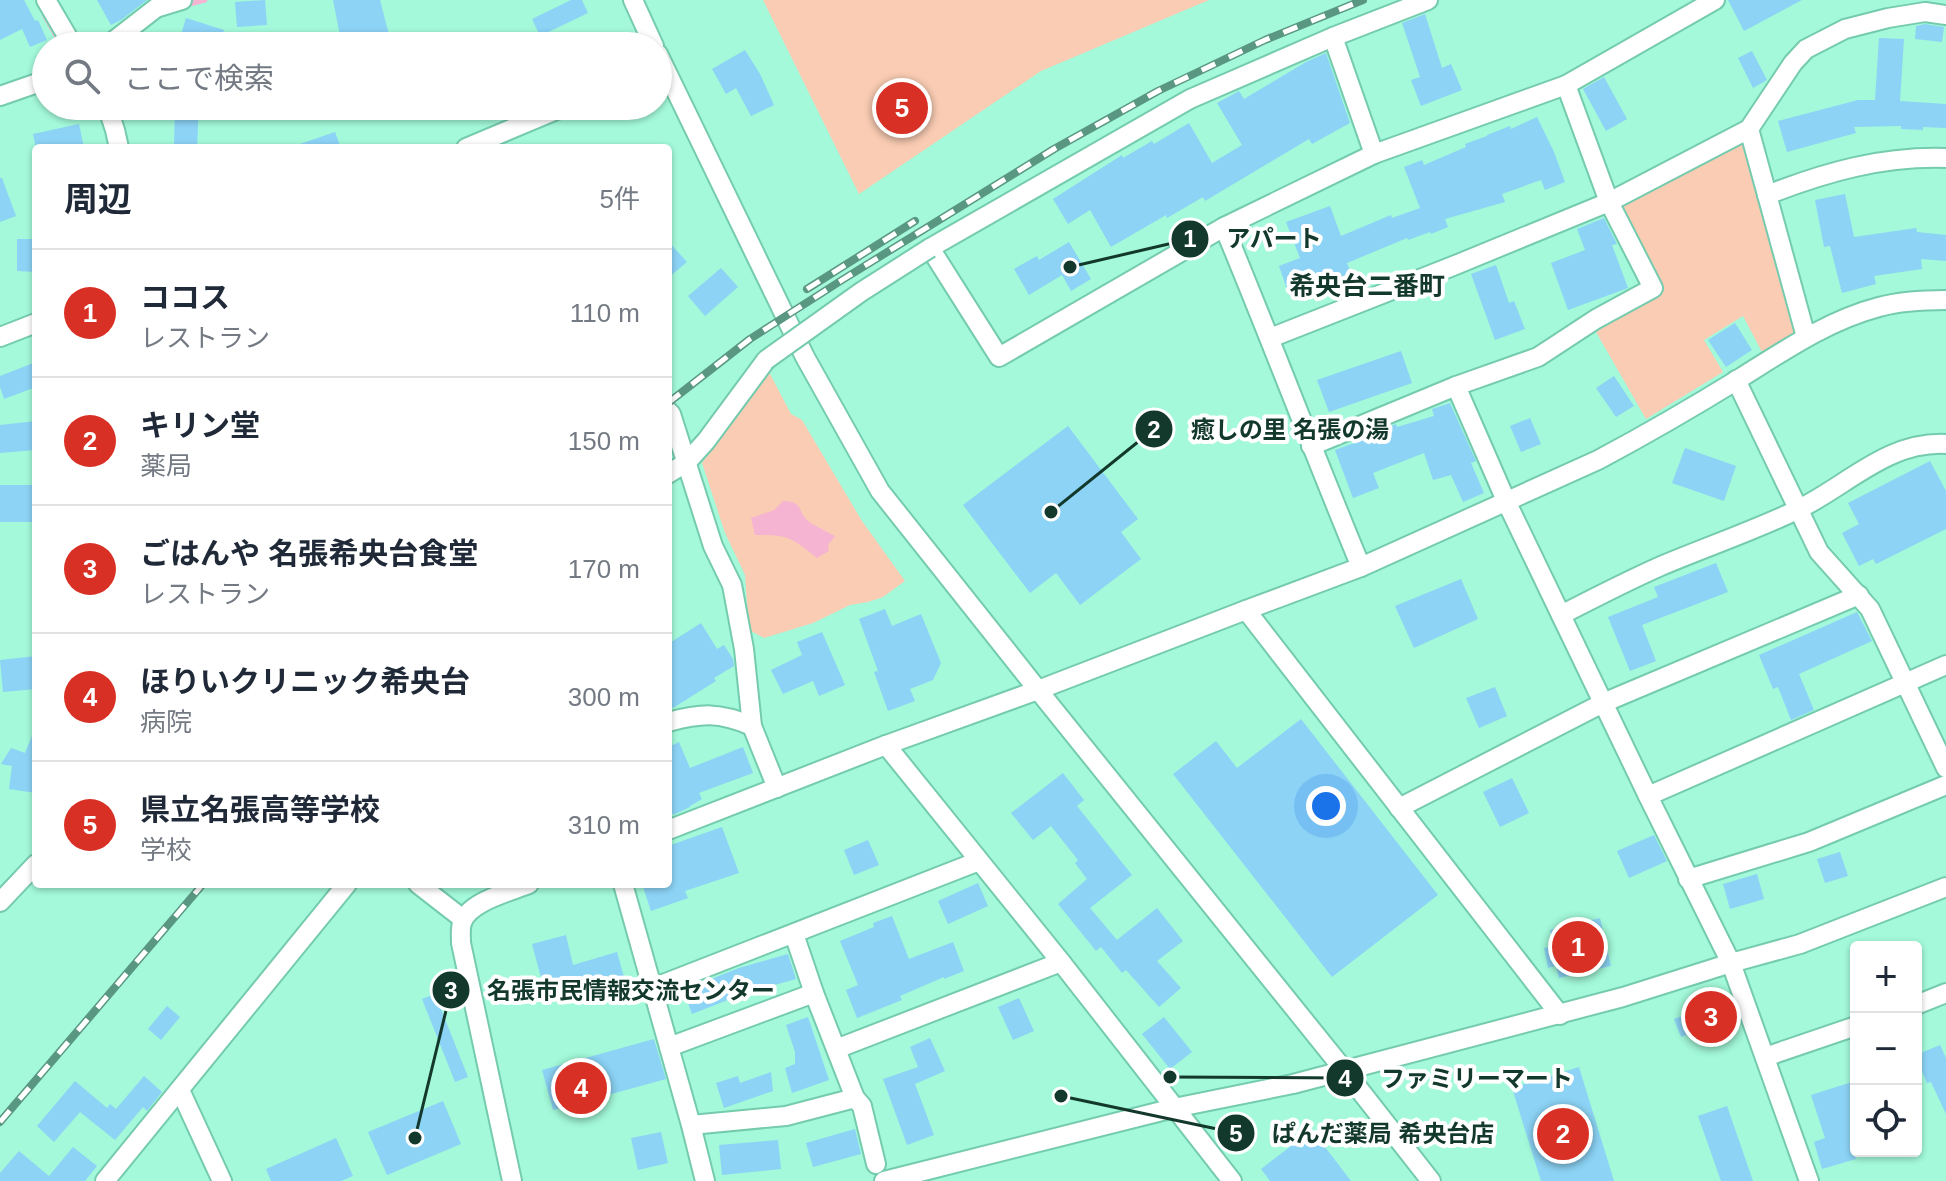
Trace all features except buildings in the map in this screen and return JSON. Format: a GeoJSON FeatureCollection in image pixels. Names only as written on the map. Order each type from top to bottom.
{"type":"FeatureCollection","features":[{"type":"Feature","properties":{"kind":"street"},"geometry":{"type":"LineString","coordinates":[[46,0],[65,32]]}},
{"type":"Feature","properties":{"kind":"street"},"geometry":{"type":"LineString","coordinates":[[125,32],[156,8],[182,0]]}},
{"type":"Feature","properties":{"kind":"street"},"geometry":{"type":"LineString","coordinates":[[633,0],[648,32]]}},
{"type":"Feature","properties":{"kind":"street"},"geometry":{"type":"LineString","coordinates":[[672,471],[687,462],[706,441],[766,360],[861,292],[930,248],[1190,99],[1428,0]]}},
{"type":"Feature","properties":{"kind":"street"},"geometry":{"type":"LineString","coordinates":[[930,248],[999,357],[1224,227],[1374,154],[1566,85],[1715,0]]}},
{"type":"Feature","properties":{"kind":"street"},"geometry":{"type":"LineString","coordinates":[[1270,338],[1609,202],[1749,129],[1793,63],[1806,49],[1886,9],[1946,15]]}},
{"type":"Feature","properties":{"kind":"street"},"geometry":{"type":"LineString","coordinates":[[1333,37],[1374,154]]}},
{"type":"Feature","properties":{"kind":"street"},"geometry":{"type":"LineString","coordinates":[[0,96],[32,85]]}},
{"type":"Feature","properties":{"kind":"street"},"geometry":{"type":"LineString","coordinates":[[1311,446],[1456,386],[1538,357],[1596,319],[1653,288],[1609,202],[1566,85]]}},
{"type":"Feature","properties":{"kind":"street"},"geometry":{"type":"LineString","coordinates":[[672,86],[805,357],[880,491],[1431,1181]]}},
{"type":"Feature","properties":{"kind":"street"},"geometry":{"type":"LineString","coordinates":[[112,120],[118,144]]}},
{"type":"Feature","properties":{"kind":"street"},"geometry":{"type":"LineString","coordinates":[[476,144],[533,120]]}},
{"type":"Feature","properties":{"kind":"street"},"geometry":{"type":"LineString","coordinates":[[1749,129],[1806,337]]}},
{"type":"Feature","properties":{"kind":"street"},"geometry":{"type":"LineString","coordinates":[[1767,195],[1814,177],[1874,163],[1908,158],[1946,158]]}},
{"type":"Feature","properties":{"kind":"street"},"geometry":{"type":"LineString","coordinates":[[1224,227],[1361,567]]}},
{"type":"Feature","properties":{"kind":"street"},"geometry":{"type":"LineString","coordinates":[[672,828],[1361,567],[1622,448],[1806,337],[1840,321],[1880,307],[1946,300]]}},
{"type":"Feature","properties":{"kind":"street"},"geometry":{"type":"LineString","coordinates":[[0,337],[32,325]]}},
{"type":"Feature","properties":{"kind":"street"},"geometry":{"type":"LineString","coordinates":[[1736,380],[1819,552],[1870,609],[1946,768]]}},
{"type":"Feature","properties":{"kind":"street"},"geometry":{"type":"LineString","coordinates":[[1456,386],[1507,503],[1731,963],[1809,1181]]}},
{"type":"Feature","properties":{"kind":"street"},"geometry":{"type":"LineString","coordinates":[[672,417],[713,546],[732,585],[744,649],[752,726],[777,788]]}},
{"type":"Feature","properties":{"kind":"street"},"geometry":{"type":"LineString","coordinates":[[1561,615],[1661,566],[1798,510],[1882,458],[1912,447],[1946,444]]}},
{"type":"Feature","properties":{"kind":"street"},"geometry":{"type":"LineString","coordinates":[[1399,808],[1603,703],[1859,595]]}},
{"type":"Feature","properties":{"kind":"street"},"geometry":{"type":"LineString","coordinates":[[1246,610],[1560,1015]]}},
{"type":"Feature","properties":{"kind":"street"},"geometry":{"type":"LineString","coordinates":[[1648,796],[1946,665]]}},
{"type":"Feature","properties":{"kind":"street"},"geometry":{"type":"LineString","coordinates":[[672,721],[718,714],[752,726]]}},
{"type":"Feature","properties":{"kind":"street"},"geometry":{"type":"LineString","coordinates":[[886,745],[1232,1181]]}},
{"type":"Feature","properties":{"kind":"street"},"geometry":{"type":"LineString","coordinates":[[1688,879],[1809,842],[1946,785]]}},
{"type":"Feature","properties":{"kind":"street"},"geometry":{"type":"LineString","coordinates":[[653,988],[979,861]]}},
{"type":"Feature","properties":{"kind":"street"},"geometry":{"type":"LineString","coordinates":[[0,902],[32,868]]}},
{"type":"Feature","properties":{"kind":"street"},"geometry":{"type":"LineString","coordinates":[[794,934],[855,1098],[862,1106],[880,1173],[934,1174],[1174,1108],[1293,1084],[1560,1015],[1800,944],[1946,887]]}},
{"type":"Feature","properties":{"kind":"street"},"geometry":{"type":"LineString","coordinates":[[105,1181],[344,888]]}},
{"type":"Feature","properties":{"kind":"street"},"geometry":{"type":"LineString","coordinates":[[423,888],[463,919]]}},
{"type":"Feature","properties":{"kind":"street"},"geometry":{"type":"LineString","coordinates":[[512,1181],[461,943],[463,919],[473,908],[519,888]]}},
{"type":"Feature","properties":{"kind":"street"},"geometry":{"type":"LineString","coordinates":[[624,888],[705,1181]]}},
{"type":"Feature","properties":{"kind":"street"},"geometry":{"type":"LineString","coordinates":[[836,1049],[1061,962]]}},
{"type":"Feature","properties":{"kind":"street"},"geometry":{"type":"LineString","coordinates":[[669,1047],[814,993]]}},
{"type":"Feature","properties":{"kind":"street"},"geometry":{"type":"LineString","coordinates":[[1922,1003],[1946,993]]}},
{"type":"Feature","properties":{"kind":"street"},"geometry":{"type":"LineString","coordinates":[[1765,1057],[1850,1028]]}},
{"type":"Feature","properties":{"kind":"street"},"geometry":{"type":"LineString","coordinates":[[180,1090],[222,1181]]}},
{"type":"Feature","properties":{"kind":"street"},"geometry":{"type":"LineString","coordinates":[[691,1125],[786,1116],[855,1098]]}},
{"type":"Feature","properties":{"kind":"shaded area"},"geometry":{"type":"Polygon","coordinates":[[[763,0],[1209,0],[1041,71],[859,194],[763,0]]]}},
{"type":"Feature","properties":{"kind":"shaded area"},"geometry":{"type":"Polygon","coordinates":[[[1744,143],[1798,332],[1762,352],[1743,316],[1704,340],[1723,372],[1646,419],[1596,332],[1657,291],[1616,203],[1744,143]]]}},
{"type":"Feature","properties":{"kind":"shaded area"},"geometry":{"type":"Polygon","coordinates":[[[769,372],[791,414],[802,420],[862,521],[905,581],[883,597],[850,605],[813,623],[764,638],[749,630],[745,575],[725,533],[702,463],[769,372]]]}},
{"type":"Feature","properties":{"kind":"shaded area"},"geometry":{"type":"Polygon","coordinates":[[[783,501],[797,505],[809,522],[835,536],[828,545],[829,551],[817,558],[789,539],[755,535],[751,518],[774,510],[783,501]]]}},
{"type":"Feature","properties":{"kind":"waterway"},"geometry":{"type":"LineString","coordinates":[[186,5],[205,0]]}},
{"type":"Feature","properties":{"kind":"waterway"},"geometry":{"type":"LineString","coordinates":[[45,16],[54,32]]}},
{"type":"Feature","properties":{"kind":"railway"},"geometry":{"type":"LineString","coordinates":[[672,400],[750,339],[1054,149],[1158,91],[1265,40],[1363,0]]}},
{"type":"Feature","properties":{"kind":"railway"},"geometry":{"type":"LineString","coordinates":[[807,289],[915,221]]}},
{"type":"Feature","properties":{"kind":"railway"},"geometry":{"type":"LineString","coordinates":[[0,1122],[200,888]]}},
{"type":"Feature","properties":{"kind":"place","name":"県立名張高等学校"},"geometry":{"type":"Point","coordinates":[902,108]}},
{"type":"Feature","properties":{"kind":"place","name":"アパート"},"geometry":{"type":"Point","coordinates":[1070,267]}},
{"type":"Feature","properties":{"kind":"place","name":"癒しの里 名張の湯"},"geometry":{"type":"Point","coordinates":[1051,512]}},
{"type":"Feature","properties":{"kind":"place","name":"ココス"},"geometry":{"type":"Point","coordinates":[1578,947]}},
{"type":"Feature","properties":{"kind":"place","name":"ごはんや 名張希央台食堂"},"geometry":{"type":"Point","coordinates":[1711,1017]}},
{"type":"Feature","properties":{"kind":"place","name":"ファミリーマート"},"geometry":{"type":"Point","coordinates":[1170,1077]}},
{"type":"Feature","properties":{"kind":"place","name":"ほりいクリニック希央台"},"geometry":{"type":"Point","coordinates":[581,1088]}},
{"type":"Feature","properties":{"kind":"place","name":"ぱんだ薬局 希央台店"},"geometry":{"type":"Point","coordinates":[1061,1096]}},
{"type":"Feature","properties":{"kind":"place","name":"キリン堂"},"geometry":{"type":"Point","coordinates":[1563,1134]}},
{"type":"Feature","properties":{"kind":"place","name":"名張市民情報交流センター"},"geometry":{"type":"Point","coordinates":[415,1138]}},
{"type":"Feature","properties":{"kind":"district","name":"希央台二番町"},"geometry":{"type":"Point","coordinates":[1367,286]}}]}
